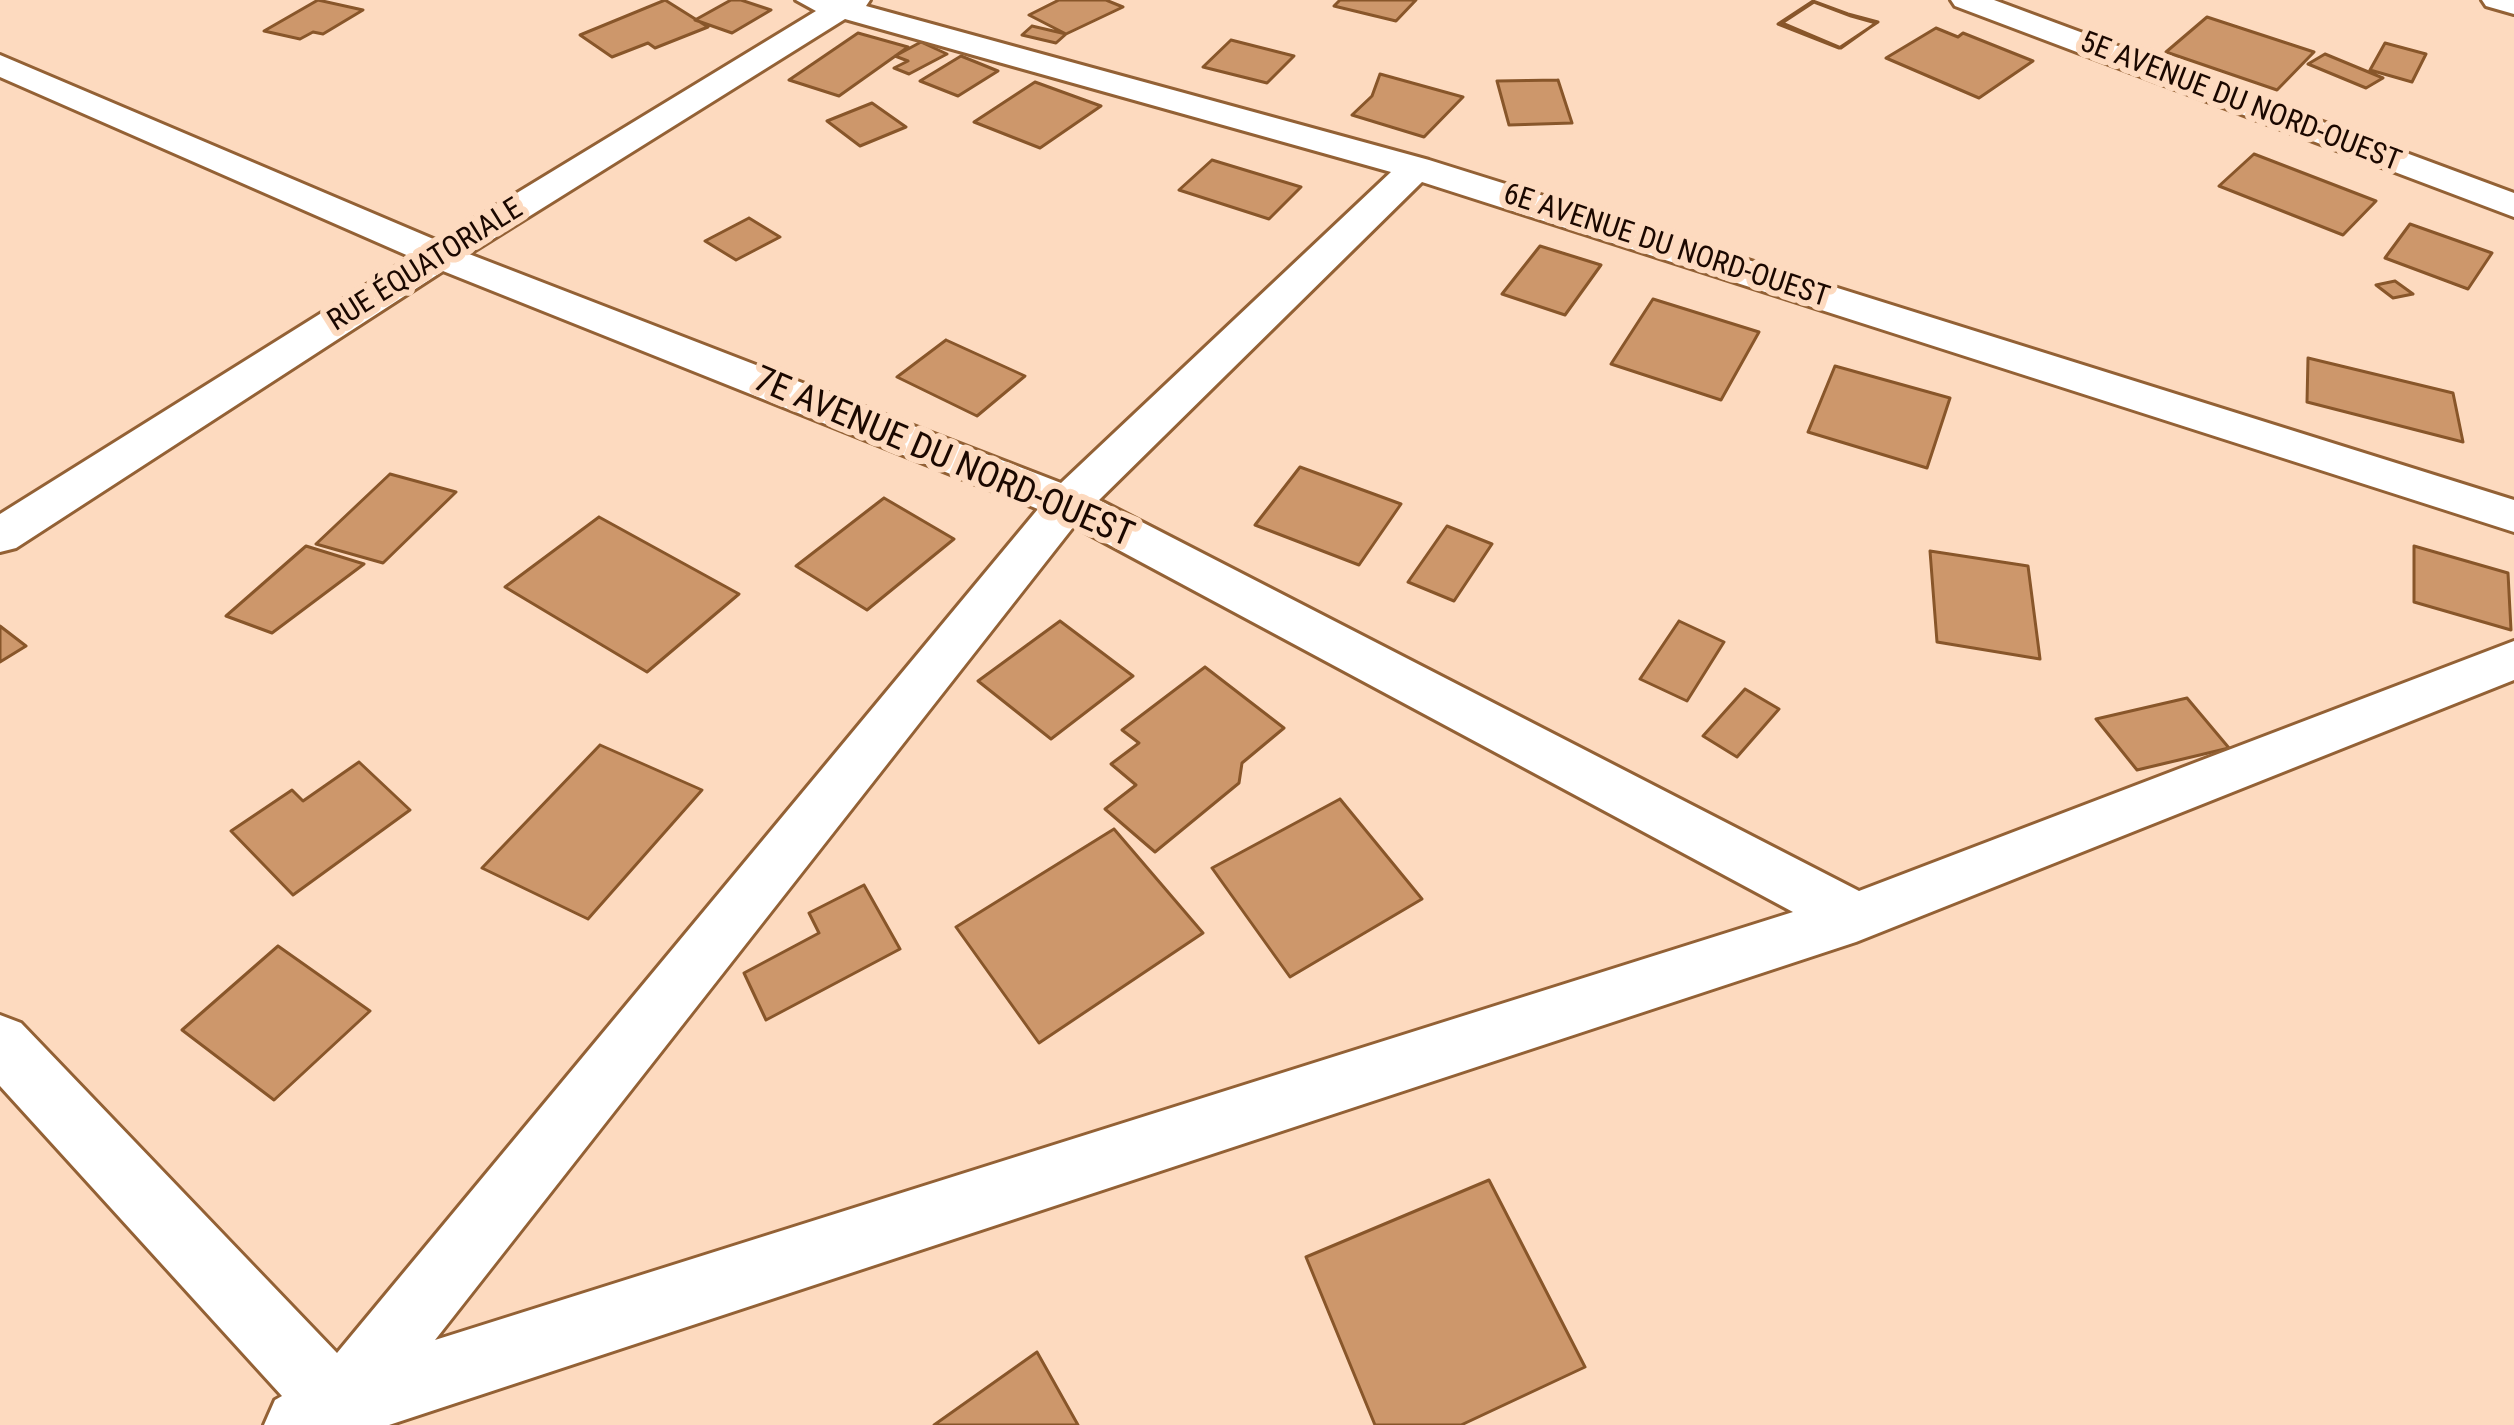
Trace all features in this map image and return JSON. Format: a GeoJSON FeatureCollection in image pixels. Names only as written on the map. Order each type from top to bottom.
{"type":"FeatureCollection","features":[{"type":"Feature","properties":{"kind":"street","name":"5E AVENUE DU NORD-OUEST"},"geometry":{"type":"LineString","coordinates":[[1966,0],[2514,206]]}},
{"type":"Feature","properties":{"kind":"street"},"geometry":{"type":"LineString","coordinates":[[2497,0],[2514,5]]}},
{"type":"Feature","properties":{"kind":"street","name":"6E AVENUE DU NORD-OUEST"},"geometry":{"type":"LineString","coordinates":[[835,3],[1416,168],[2514,516]]}},
{"type":"Feature","properties":{"kind":"street","name":"RUE ÉQUATORIALE"},"geometry":{"type":"LineString","coordinates":[[0,536],[835,3]]}},
{"type":"Feature","properties":{"kind":"street","name":"7E AVENUE DU NORD-OUEST"},"geometry":{"type":"LineString","coordinates":[[0,65],[440,256],[1067,503],[1856,917]]}},
{"type":"Feature","properties":{"kind":"street"},"geometry":{"type":"LineString","coordinates":[[319,1416],[1067,503],[1416,168]]}},
{"type":"Feature","properties":{"kind":"street"},"geometry":{"type":"LineString","coordinates":[[319,1416],[1856,917],[2514,660]]}},
{"type":"Feature","properties":{"kind":"street"},"geometry":{"type":"LineString","coordinates":[[0,1043],[319,1416]]}},
{"type":"Feature","properties":{"kind":"building"},"geometry":{"type":"Polygon","coordinates":[[[318,0],[363,10],[323,34],[313,32],[300,39],[264,31],[318,0]]]}},
{"type":"Feature","properties":{"kind":"building"},"geometry":{"type":"Polygon","coordinates":[[[665,0],[708,27],[655,48],[648,43],[612,57],[580,35],[665,0]]]}},
{"type":"Feature","properties":{"kind":"building"},"geometry":{"type":"Polygon","coordinates":[[[731,0],[771,10],[732,33],[695,20],[731,0]]]}},
{"type":"Feature","properties":{"kind":"building"},"geometry":{"type":"Polygon","coordinates":[[[1059,0],[1106,0],[1123,7],[1066,34],[1029,15],[1059,0]]]}},
{"type":"Feature","properties":{"kind":"building"},"geometry":{"type":"Polygon","coordinates":[[[1340,0],[1416,0],[1396,21],[1334,6],[1340,0]]]}},
{"type":"Feature","properties":{"kind":"building"},"geometry":{"type":"Polygon","coordinates":[[[1813,1],[1878,22],[1839,48],[1778,24],[1813,1]]]}},
{"type":"Feature","properties":{"kind":"building"},"geometry":{"type":"Polygon","coordinates":[[[1814,2],[1876,23],[1841,48],[1782,23],[1814,2]]]}},
{"type":"Feature","properties":{"kind":"building"},"geometry":{"type":"Polygon","coordinates":[[[2207,17],[2314,52],[2277,90],[2166,52],[2207,17]]]}},
{"type":"Feature","properties":{"kind":"building"},"geometry":{"type":"Polygon","coordinates":[[[1032,26],[1066,34],[1056,43],[1022,35],[1032,26]]]}},
{"type":"Feature","properties":{"kind":"building"},"geometry":{"type":"Polygon","coordinates":[[[1936,28],[1958,37],[1963,33],[2033,61],[1979,98],[1886,58],[1936,28]]]}},
{"type":"Feature","properties":{"kind":"building"},"geometry":{"type":"Polygon","coordinates":[[[858,33],[908,47],[839,96],[789,80],[858,33]]]}},
{"type":"Feature","properties":{"kind":"building"},"geometry":{"type":"Polygon","coordinates":[[[1231,40],[1294,56],[1267,83],[1203,67],[1231,40]]]}},
{"type":"Feature","properties":{"kind":"building"},"geometry":{"type":"Polygon","coordinates":[[[921,42],[947,54],[909,74],[894,68],[908,61],[895,56],[921,42]]]}},
{"type":"Feature","properties":{"kind":"building"},"geometry":{"type":"Polygon","coordinates":[[[2385,43],[2426,54],[2412,82],[2370,70],[2385,43]]]}},
{"type":"Feature","properties":{"kind":"building"},"geometry":{"type":"Polygon","coordinates":[[[2325,54],[2383,78],[2366,88],[2308,64],[2325,54]]]}},
{"type":"Feature","properties":{"kind":"building"},"geometry":{"type":"Polygon","coordinates":[[[961,56],[998,71],[958,96],[920,81],[961,56]]]}},
{"type":"Feature","properties":{"kind":"building"},"geometry":{"type":"Polygon","coordinates":[[[1380,74],[1463,97],[1424,137],[1352,115],[1372,96],[1380,74]]]}},
{"type":"Feature","properties":{"kind":"building"},"geometry":{"type":"Polygon","coordinates":[[[1558,80],[1572,123],[1509,125],[1497,81],[1558,80]]]}},
{"type":"Feature","properties":{"kind":"building"},"geometry":{"type":"Polygon","coordinates":[[[1035,82],[1101,106],[1040,148],[974,122],[1035,82]]]}},
{"type":"Feature","properties":{"kind":"building"},"geometry":{"type":"Polygon","coordinates":[[[872,103],[906,127],[860,146],[827,121],[872,103]]]}},
{"type":"Feature","properties":{"kind":"building"},"geometry":{"type":"Polygon","coordinates":[[[2254,154],[2376,201],[2343,235],[2219,186],[2254,154]]]}},
{"type":"Feature","properties":{"kind":"building"},"geometry":{"type":"Polygon","coordinates":[[[1212,160],[1301,187],[1269,219],[1179,190],[1212,160]]]}},
{"type":"Feature","properties":{"kind":"building"},"geometry":{"type":"Polygon","coordinates":[[[749,218],[780,237],[736,260],[705,241],[749,218]]]}},
{"type":"Feature","properties":{"kind":"building"},"geometry":{"type":"Polygon","coordinates":[[[2410,224],[2492,253],[2468,289],[2385,258],[2410,224]]]}},
{"type":"Feature","properties":{"kind":"building"},"geometry":{"type":"Polygon","coordinates":[[[1540,246],[1601,265],[1565,315],[1502,294],[1540,246]]]}},
{"type":"Feature","properties":{"kind":"building"},"geometry":{"type":"Polygon","coordinates":[[[2395,281],[2413,294],[2393,298],[2376,285],[2395,281]]]}},
{"type":"Feature","properties":{"kind":"building"},"geometry":{"type":"Polygon","coordinates":[[[1653,299],[1759,332],[1721,400],[1611,364],[1653,299]]]}},
{"type":"Feature","properties":{"kind":"building"},"geometry":{"type":"Polygon","coordinates":[[[946,340],[1025,376],[977,416],[897,377],[946,340]]]}},
{"type":"Feature","properties":{"kind":"building"},"geometry":{"type":"Polygon","coordinates":[[[2308,358],[2453,393],[2463,442],[2307,402],[2308,358]]]}},
{"type":"Feature","properties":{"kind":"building"},"geometry":{"type":"Polygon","coordinates":[[[1835,366],[1950,398],[1927,468],[1808,432],[1835,366]]]}},
{"type":"Feature","properties":{"kind":"building"},"geometry":{"type":"Polygon","coordinates":[[[1300,467],[1401,504],[1359,565],[1255,525],[1300,467]]]}},
{"type":"Feature","properties":{"kind":"building"},"geometry":{"type":"Polygon","coordinates":[[[390,474],[456,492],[383,563],[316,544],[390,474]]]}},
{"type":"Feature","properties":{"kind":"building"},"geometry":{"type":"Polygon","coordinates":[[[884,498],[954,539],[867,610],[796,566],[884,498]]]}},
{"type":"Feature","properties":{"kind":"building"},"geometry":{"type":"Polygon","coordinates":[[[599,517],[739,594],[647,672],[505,587],[599,517]]]}},
{"type":"Feature","properties":{"kind":"building"},"geometry":{"type":"Polygon","coordinates":[[[1447,526],[1492,544],[1454,601],[1408,582],[1447,526]]]}},
{"type":"Feature","properties":{"kind":"building"},"geometry":{"type":"Polygon","coordinates":[[[306,546],[364,564],[272,633],[226,616],[306,546]]]}},
{"type":"Feature","properties":{"kind":"building"},"geometry":{"type":"Polygon","coordinates":[[[2414,546],[2508,573],[2511,630],[2414,602],[2414,546]]]}},
{"type":"Feature","properties":{"kind":"building"},"geometry":{"type":"Polygon","coordinates":[[[1930,551],[2028,566],[2040,659],[1937,642],[1930,551]]]}},
{"type":"Feature","properties":{"kind":"building"},"geometry":{"type":"Polygon","coordinates":[[[1060,621],[1133,676],[1051,739],[978,681],[1060,621]]]}},
{"type":"Feature","properties":{"kind":"building"},"geometry":{"type":"Polygon","coordinates":[[[1679,621],[1724,642],[1687,701],[1640,679],[1679,621]]]}},
{"type":"Feature","properties":{"kind":"building"},"geometry":{"type":"Polygon","coordinates":[[[0,626],[26,646],[0,662],[0,626]]]}},
{"type":"Feature","properties":{"kind":"building"},"geometry":{"type":"Polygon","coordinates":[[[1205,667],[1284,728],[1242,763],[1239,783],[1155,852],[1105,809],[1136,785],[1111,764],[1139,743],[1122,730],[1205,667]]]}},
{"type":"Feature","properties":{"kind":"building"},"geometry":{"type":"Polygon","coordinates":[[[1745,689],[1779,709],[1737,757],[1703,736],[1745,689]]]}},
{"type":"Feature","properties":{"kind":"building"},"geometry":{"type":"Polygon","coordinates":[[[2187,698],[2229,748],[2137,770],[2096,719],[2187,698]]]}},
{"type":"Feature","properties":{"kind":"building"},"geometry":{"type":"Polygon","coordinates":[[[600,745],[702,790],[588,919],[482,868],[600,745]]]}},
{"type":"Feature","properties":{"kind":"building"},"geometry":{"type":"Polygon","coordinates":[[[359,762],[410,810],[293,895],[231,831],[292,790],[303,801],[359,762]]]}},
{"type":"Feature","properties":{"kind":"building"},"geometry":{"type":"Polygon","coordinates":[[[1340,799],[1422,899],[1290,977],[1212,868],[1340,799]]]}},
{"type":"Feature","properties":{"kind":"building"},"geometry":{"type":"Polygon","coordinates":[[[1114,829],[1203,933],[1039,1043],[956,927],[1114,829]]]}},
{"type":"Feature","properties":{"kind":"building"},"geometry":{"type":"Polygon","coordinates":[[[864,885],[900,949],[766,1020],[744,973],[819,933],[809,913],[864,885]]]}},
{"type":"Feature","properties":{"kind":"building"},"geometry":{"type":"Polygon","coordinates":[[[278,946],[370,1011],[274,1100],[182,1030],[278,946]]]}},
{"type":"Feature","properties":{"kind":"building"},"geometry":{"type":"Polygon","coordinates":[[[1489,1180],[1585,1367],[1461,1425],[1375,1425],[1306,1257],[1489,1180]]]}},
{"type":"Feature","properties":{"kind":"building"},"geometry":{"type":"Polygon","coordinates":[[[1037,1352],[1078,1425],[934,1425],[1037,1352]]]}}]}
